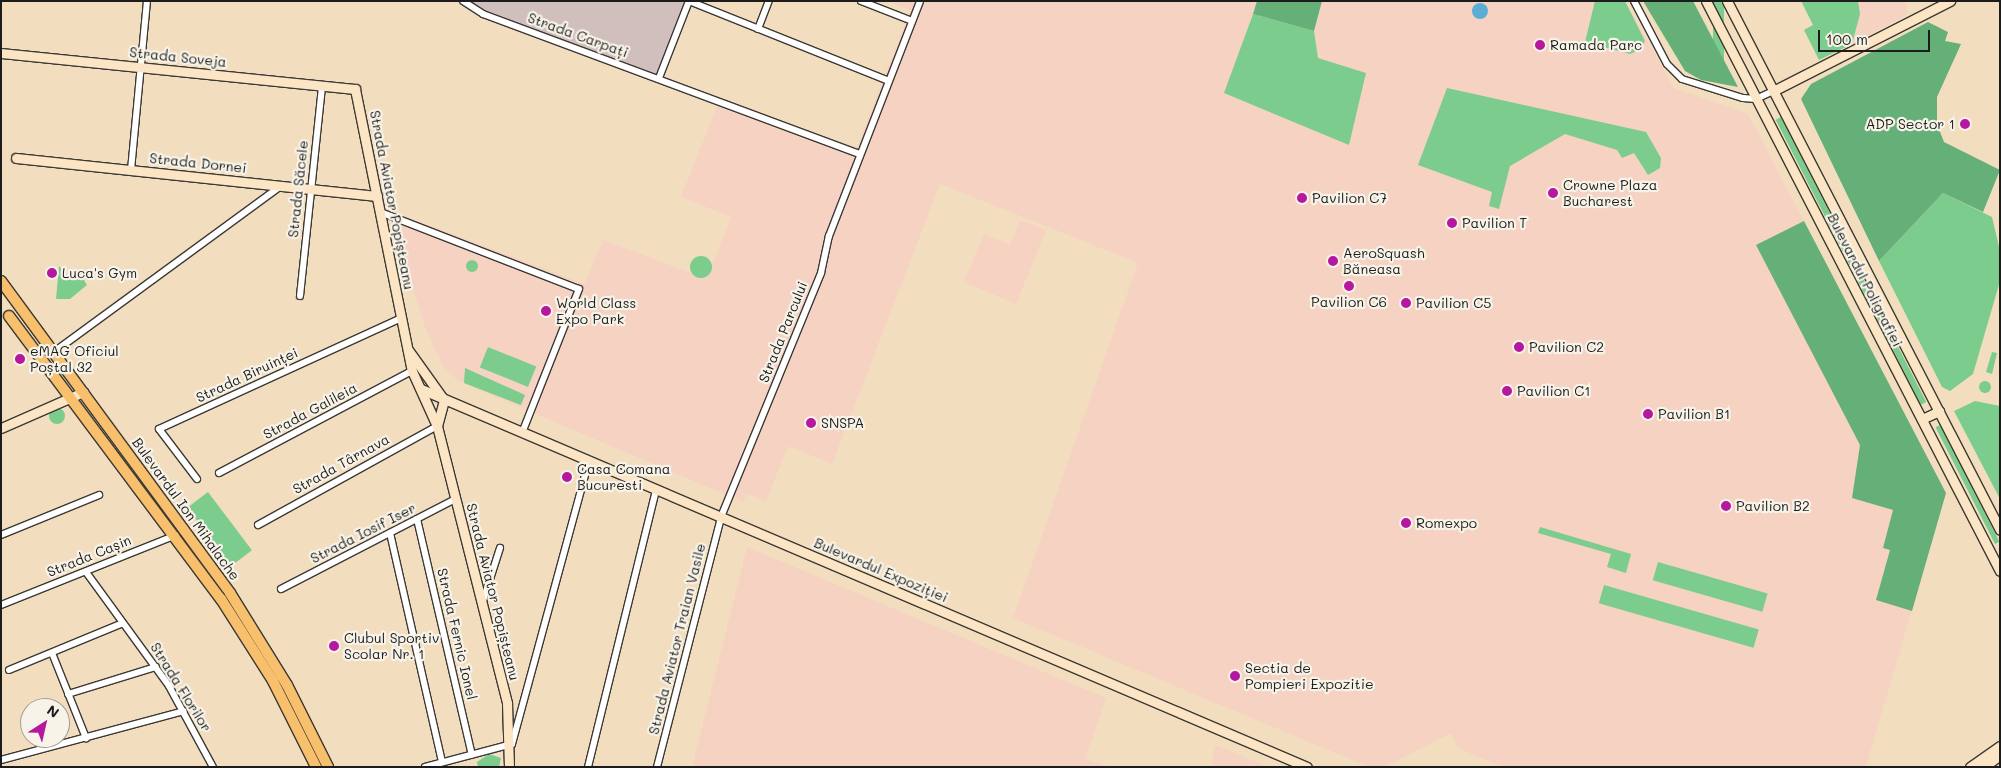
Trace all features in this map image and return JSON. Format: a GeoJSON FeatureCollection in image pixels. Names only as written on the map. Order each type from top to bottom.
{"type":"FeatureCollection","features":[{"type":"Feature","properties":{"kind":"main road","name":"Bulevardul Ion Mihalache"},"geometry":{"type":"LineString","coordinates":[[1,281],[185,530],[266,649],[328,767]]}},
{"type":"Feature","properties":{"kind":"main road","name":"Bulevardul Ion Mihalache"},"geometry":{"type":"LineString","coordinates":[[9,316],[175,536],[262,664],[316,767]]}},
{"type":"Feature","properties":{"kind":"street"},"geometry":{"type":"LineString","coordinates":[[131,170],[148,1]]}},
{"type":"Feature","properties":{"kind":"street","name":"Strada Carpați"},"geometry":{"type":"LineString","coordinates":[[463,1],[483,14],[659,78]]}},
{"type":"Feature","properties":{"kind":"street"},"geometry":{"type":"LineString","coordinates":[[860,154],[659,78],[689,1],[888,81]]}},
{"type":"Feature","properties":{"kind":"street"},"geometry":{"type":"LineString","coordinates":[[758,29],[769,1]]}},
{"type":"Feature","properties":{"kind":"street"},"geometry":{"type":"LineString","coordinates":[[861,1],[912,21]]}},
{"type":"Feature","properties":{"kind":"street","name":"Strada Parcului"},"geometry":{"type":"LineString","coordinates":[[721,517],[821,273],[829,236],[920,1]]}},
{"type":"Feature","properties":{"kind":"street"},"geometry":{"type":"LineString","coordinates":[[1634,1],[1667,64],[1682,79],[1756,99],[1950,1]]}},
{"type":"Feature","properties":{"kind":"street","name":"Bulevardul Poligrafiei"},"geometry":{"type":"LineString","coordinates":[[1706,1],[2000,571]]}},
{"type":"Feature","properties":{"kind":"street","name":"Bulevardul Poligrafiei"},"geometry":{"type":"LineString","coordinates":[[1727,1],[2000,530]]}},
{"type":"Feature","properties":{"kind":"street","name":"Strada Soveja"},"geometry":{"type":"LineString","coordinates":[[1,53],[353,88]]}},
{"type":"Feature","properties":{"kind":"street","name":"Strada Săcele"},"geometry":{"type":"LineString","coordinates":[[300,296],[322,85]]}},
{"type":"Feature","properties":{"kind":"street","name":"Strada Aviator Popișteanu"},"geometry":{"type":"LineString","coordinates":[[353,88],[412,371],[437,426],[507,703],[512,744],[509,767]]}},
{"type":"Feature","properties":{"kind":"street","name":"Strada Dornei"},"geometry":{"type":"LineString","coordinates":[[16,158],[377,196]]}},
{"type":"Feature","properties":{"kind":"street"},"geometry":{"type":"LineString","coordinates":[[54,352],[283,186]]}},
{"type":"Feature","properties":{"kind":"street"},"geometry":{"type":"LineString","coordinates":[[380,212],[579,288],[522,433]]}},
{"type":"Feature","properties":{"kind":"street"},"geometry":{"type":"LineString","coordinates":[[9,316],[30,319]]}},
{"type":"Feature","properties":{"kind":"street","name":"Strada Biruinței"},"geometry":{"type":"LineString","coordinates":[[197,479],[159,430],[401,318]]}},
{"type":"Feature","properties":{"kind":"street","name":"Strada Aviator Popișteanu"},"geometry":{"type":"LineString","coordinates":[[407,349],[444,400],[437,426]]}},
{"type":"Feature","properties":{"kind":"street","name":"Strada Galileia"},"geometry":{"type":"LineString","coordinates":[[219,473],[412,371]]}},
{"type":"Feature","properties":{"kind":"street","name":"Bulevardul Expoziției"},"geometry":{"type":"LineString","coordinates":[[421,389],[1307,767]]}},
{"type":"Feature","properties":{"kind":"street"},"geometry":{"type":"LineString","coordinates":[[1,428],[83,392]]}},
{"type":"Feature","properties":{"kind":"street"},"geometry":{"type":"LineString","coordinates":[[429,411],[434,404],[444,400]]}},
{"type":"Feature","properties":{"kind":"street"},"geometry":{"type":"LineString","coordinates":[[1922,419],[1938,410]]}},
{"type":"Feature","properties":{"kind":"street","name":"Strada Târnava"},"geometry":{"type":"LineString","coordinates":[[258,525],[437,426]]}},
{"type":"Feature","properties":{"kind":"street"},"geometry":{"type":"LineString","coordinates":[[425,767],[512,744],[589,461]]}},
{"type":"Feature","properties":{"kind":"street"},"geometry":{"type":"LineString","coordinates":[[588,767],[656,490]]}},
{"type":"Feature","properties":{"kind":"street"},"geometry":{"type":"LineString","coordinates":[[1,535],[99,496]]}},
{"type":"Feature","properties":{"kind":"street","name":"Strada Iosif Iser"},"geometry":{"type":"LineString","coordinates":[[281,589],[455,499]]}},
{"type":"Feature","properties":{"kind":"street","name":"Strada Aviator Traian Vasile"},"geometry":{"type":"LineString","coordinates":[[657,767],[721,517]]}},
{"type":"Feature","properties":{"kind":"street","name":"Strada Fernic Ionel"},"geometry":{"type":"LineString","coordinates":[[417,519],[472,754]]}},
{"type":"Feature","properties":{"kind":"street","name":"Strada Cașin"},"geometry":{"type":"LineString","coordinates":[[1,605],[175,536],[185,530]]}},
{"type":"Feature","properties":{"kind":"street"},"geometry":{"type":"LineString","coordinates":[[390,533],[442,762]]}},
{"type":"Feature","properties":{"kind":"street"},"geometry":{"type":"LineString","coordinates":[[482,604],[500,548]]}},
{"type":"Feature","properties":{"kind":"street","name":"Strada Florilor"},"geometry":{"type":"LineString","coordinates":[[86,572],[156,667],[184,711],[213,767]]}},
{"type":"Feature","properties":{"kind":"street"},"geometry":{"type":"LineString","coordinates":[[10,670],[124,623]]}},
{"type":"Feature","properties":{"kind":"street"},"geometry":{"type":"LineString","coordinates":[[52,653],[86,738]]}},
{"type":"Feature","properties":{"kind":"street"},"geometry":{"type":"LineString","coordinates":[[68,694],[156,667]]}},
{"type":"Feature","properties":{"kind":"street"},"geometry":{"type":"LineString","coordinates":[[1,760],[184,711]]}},
{"type":"Feature","properties":{"kind":"street"},"geometry":{"type":"LineString","coordinates":[[1970,767],[2000,746]]}},
{"type":"Feature","properties":{"kind":"street"},"geometry":{"type":"LineString","coordinates":[[1984,767],[2000,755]]}},
{"type":"Feature","properties":{"kind":"shaded area"},"geometry":{"type":"Polygon","coordinates":[[[463,1],[689,1],[659,78],[483,14],[463,1]]]}},
{"type":"Feature","properties":{"kind":"shaded area","name":"Romexpo"},"geometry":{"type":"Polygon","coordinates":[[[887,1],[1257,1],[1225,93],[1349,145],[1366,73],[1321,61],[1314,53],[1314,31],[1322,1],[1625,1],[1674,88],[1748,114],[1946,493],[1866,767],[1503,767],[1458,748],[1451,733],[1385,767],[1369,767],[1013,618],[1138,263],[940,184],[832,464],[788,446],[766,501],[747,494],[743,502],[459,381],[445,369],[426,330],[388,210],[585,284],[603,240],[707,279],[731,217],[681,197],[721,97],[856,150],[910,11],[887,1]]]}},
{"type":"Feature","properties":{"kind":"shaded area"},"geometry":{"type":"Polygon","coordinates":[[[1858,1],[1906,1],[1908,14],[1852,44],[1860,14],[1858,1]]]}},
{"type":"Feature","properties":{"kind":"shaded area"},"geometry":{"type":"Polygon","coordinates":[[[1020,220],[1046,230],[1016,304],[964,282],[984,234],[1010,245],[1020,220]]]}},
{"type":"Feature","properties":{"kind":"shaded area"},"geometry":{"type":"Polygon","coordinates":[[[747,547],[1106,698],[1085,759],[1112,767],[692,767],[747,547]]]}},
{"type":"Feature","properties":{"kind":"shaded area"},"geometry":{"type":"Polygon","coordinates":[[[1215,745],[1225,749],[1269,767],[1211,767],[1215,745]]]}},
{"type":"Feature","properties":{"kind":"green space"},"geometry":{"type":"Polygon","coordinates":[[[1257,1],[1322,1],[1314,31],[1253,14],[1257,1]]]}},
{"type":"Feature","properties":{"kind":"green space"},"geometry":{"type":"Polygon","coordinates":[[[1595,1],[1625,1],[1645,41],[1641,49],[1630,54],[1585,42],[1595,1]]]}},
{"type":"Feature","properties":{"kind":"green space"},"geometry":{"type":"Polygon","coordinates":[[[1643,1],[1693,1],[1738,87],[1701,80],[1685,71],[1643,1]]]}},
{"type":"Feature","properties":{"kind":"green space"},"geometry":{"type":"Polygon","coordinates":[[[1713,1],[1724,1],[1724,79],[1713,79],[1713,1]]]}},
{"type":"Feature","properties":{"kind":"green space"},"geometry":{"type":"Polygon","coordinates":[[[1801,1],[1858,1],[1860,14],[1852,44],[1819,60],[1804,30],[1813,25],[1801,1]]]}},
{"type":"Feature","properties":{"kind":"green space"},"geometry":{"type":"Polygon","coordinates":[[[1253,14],[1314,31],[1318,58],[1366,73],[1349,145],[1224,93],[1253,14]]]}},
{"type":"Feature","properties":{"kind":"green space"},"geometry":{"type":"Polygon","coordinates":[[[1928,22],[1948,32],[1945,41],[1961,44],[1937,97],[1937,124],[1944,142],[2000,170],[1983,212],[1943,193],[1879,261],[1801,99],[1811,84],[1928,22]]]}},
{"type":"Feature","properties":{"kind":"green space"},"geometry":{"type":"Polygon","coordinates":[[[1447,88],[1646,132],[1661,158],[1660,168],[1648,175],[1634,153],[1622,158],[1617,150],[1565,134],[1510,166],[1499,209],[1489,206],[1492,192],[1418,165],[1447,88]]]}},
{"type":"Feature","properties":{"kind":"green space"},"geometry":{"type":"Polygon","coordinates":[[[1781,117],[1926,402],[1921,405],[1776,120],[1781,117]]]}},
{"type":"Feature","properties":{"kind":"green space"},"geometry":{"type":"Polygon","coordinates":[[[1943,193],[1992,217],[2000,251],[2000,281],[1973,374],[1950,391],[1942,387],[1879,261],[1943,193]]]}},
{"type":"Feature","properties":{"kind":"green space"},"geometry":{"type":"Polygon","coordinates":[[[1804,221],[1946,493],[1912,611],[1876,600],[1890,550],[1883,548],[1893,510],[1852,498],[1860,445],[1756,245],[1804,221]]]}},
{"type":"Feature","properties":{"kind":"green space"},"geometry":{"type":"Polygon","coordinates":[[[701,256],[711,263],[712,267],[705,277],[701,278],[691,271],[690,267],[697,257],[701,256]]]}},
{"type":"Feature","properties":{"kind":"green space"},"geometry":{"type":"Polygon","coordinates":[[[474,260],[477,261],[477,271],[470,272],[467,271],[466,264],[467,261],[474,260]]]}},
{"type":"Feature","properties":{"kind":"green space"},"geometry":{"type":"Polygon","coordinates":[[[59,266],[71,279],[80,274],[87,285],[70,299],[56,299],[59,266]]]}},
{"type":"Feature","properties":{"kind":"green space"},"geometry":{"type":"Polygon","coordinates":[[[488,347],[536,366],[528,387],[480,367],[488,347]]]}},
{"type":"Feature","properties":{"kind":"green space"},"geometry":{"type":"Polygon","coordinates":[[[1992,352],[1997,353],[1992,374],[1986,372],[1992,352]]]}},
{"type":"Feature","properties":{"kind":"green space"},"geometry":{"type":"Polygon","coordinates":[[[465,368],[525,395],[521,405],[464,383],[465,368]]]}},
{"type":"Feature","properties":{"kind":"green space"},"geometry":{"type":"Polygon","coordinates":[[[1983,381],[1987,381],[1991,387],[1987,393],[1983,393],[1979,389],[1979,385],[1983,381]]]}},
{"type":"Feature","properties":{"kind":"green space"},"geometry":{"type":"Polygon","coordinates":[[[1975,401],[2000,406],[2000,499],[1954,411],[1975,401]]]}},
{"type":"Feature","properties":{"kind":"green space"},"geometry":{"type":"Polygon","coordinates":[[[57,408],[65,416],[57,424],[49,416],[57,408]]]}},
{"type":"Feature","properties":{"kind":"green space"},"geometry":{"type":"Polygon","coordinates":[[[1940,425],[1999,542],[1995,544],[1936,427],[1940,425]]]}},
{"type":"Feature","properties":{"kind":"green space"},"geometry":{"type":"Polygon","coordinates":[[[208,492],[252,550],[231,566],[187,508],[208,492]]]}},
{"type":"Feature","properties":{"kind":"green space"},"geometry":{"type":"Polygon","coordinates":[[[1540,527],[1631,554],[1626,573],[1607,567],[1611,554],[1538,533],[1540,527]]]}},
{"type":"Feature","properties":{"kind":"green space"},"geometry":{"type":"Polygon","coordinates":[[[1658,562],[1768,593],[1762,612],[1653,580],[1658,562]]]}},
{"type":"Feature","properties":{"kind":"green space"},"geometry":{"type":"Polygon","coordinates":[[[1604,585],[1759,629],[1754,648],[1599,603],[1604,585]]]}},
{"type":"Feature","properties":{"kind":"green space"},"geometry":{"type":"Polygon","coordinates":[[[489,754],[501,758],[499,767],[478,767],[477,762],[489,754]]]}},
{"type":"Feature","properties":{"kind":"water"},"geometry":{"type":"Polygon","coordinates":[[[1477,3],[1483,3],[1488,8],[1486,17],[1477,19],[1472,14],[1472,8],[1477,3]]]}},
{"type":"Feature","properties":{"kind":"place","name":"Ramada Parc"},"geometry":{"type":"Point","coordinates":[1540,45]}},
{"type":"Feature","properties":{"kind":"place","name":"ADP Sector 1"},"geometry":{"type":"Point","coordinates":[1965,124]}},
{"type":"Feature","properties":{"kind":"place","name":"Crowne Plaza Bucharest"},"geometry":{"type":"Point","coordinates":[1553,193]}},
{"type":"Feature","properties":{"kind":"place","name":"Pavilion C7"},"geometry":{"type":"Point","coordinates":[1302,198]}},
{"type":"Feature","properties":{"kind":"place","name":"Pavilion T"},"geometry":{"type":"Point","coordinates":[1452,223]}},
{"type":"Feature","properties":{"kind":"place","name":"AeroSquash Băneasa"},"geometry":{"type":"Point","coordinates":[1333,261]}},
{"type":"Feature","properties":{"kind":"place","name":"Luca's Gym"},"geometry":{"type":"Point","coordinates":[52,273]}},
{"type":"Feature","properties":{"kind":"place","name":"Pavilion C6"},"geometry":{"type":"Point","coordinates":[1349,286]}},
{"type":"Feature","properties":{"kind":"place","name":"Pavilion C5"},"geometry":{"type":"Point","coordinates":[1406,303]}},
{"type":"Feature","properties":{"kind":"place","name":"World Class Expo Park"},"geometry":{"type":"Point","coordinates":[546,311]}},
{"type":"Feature","properties":{"kind":"place","name":"Pavilion C2"},"geometry":{"type":"Point","coordinates":[1519,347]}},
{"type":"Feature","properties":{"kind":"place","name":"eMAG Oficiul Poștal 32"},"geometry":{"type":"Point","coordinates":[20,359]}},
{"type":"Feature","properties":{"kind":"place","name":"Pavilion C1"},"geometry":{"type":"Point","coordinates":[1507,391]}},
{"type":"Feature","properties":{"kind":"place","name":"Pavilion B1"},"geometry":{"type":"Point","coordinates":[1648,414]}},
{"type":"Feature","properties":{"kind":"place","name":"SNSPA"},"geometry":{"type":"Point","coordinates":[811,423]}},
{"type":"Feature","properties":{"kind":"place","name":"Casa Comana Bucuresti"},"geometry":{"type":"Point","coordinates":[567,477]}},
{"type":"Feature","properties":{"kind":"place","name":"Pavilion B2"},"geometry":{"type":"Point","coordinates":[1726,506]}},
{"type":"Feature","properties":{"kind":"place","name":"Romexpo"},"geometry":{"type":"Point","coordinates":[1406,523]}},
{"type":"Feature","properties":{"kind":"place","name":"Clubul Sportiv Scolar Nr. 1"},"geometry":{"type":"Point","coordinates":[334,646]}},
{"type":"Feature","properties":{"kind":"place","name":"Sectia de Pompieri Expozitie"},"geometry":{"type":"Point","coordinates":[1235,676]}}]}
